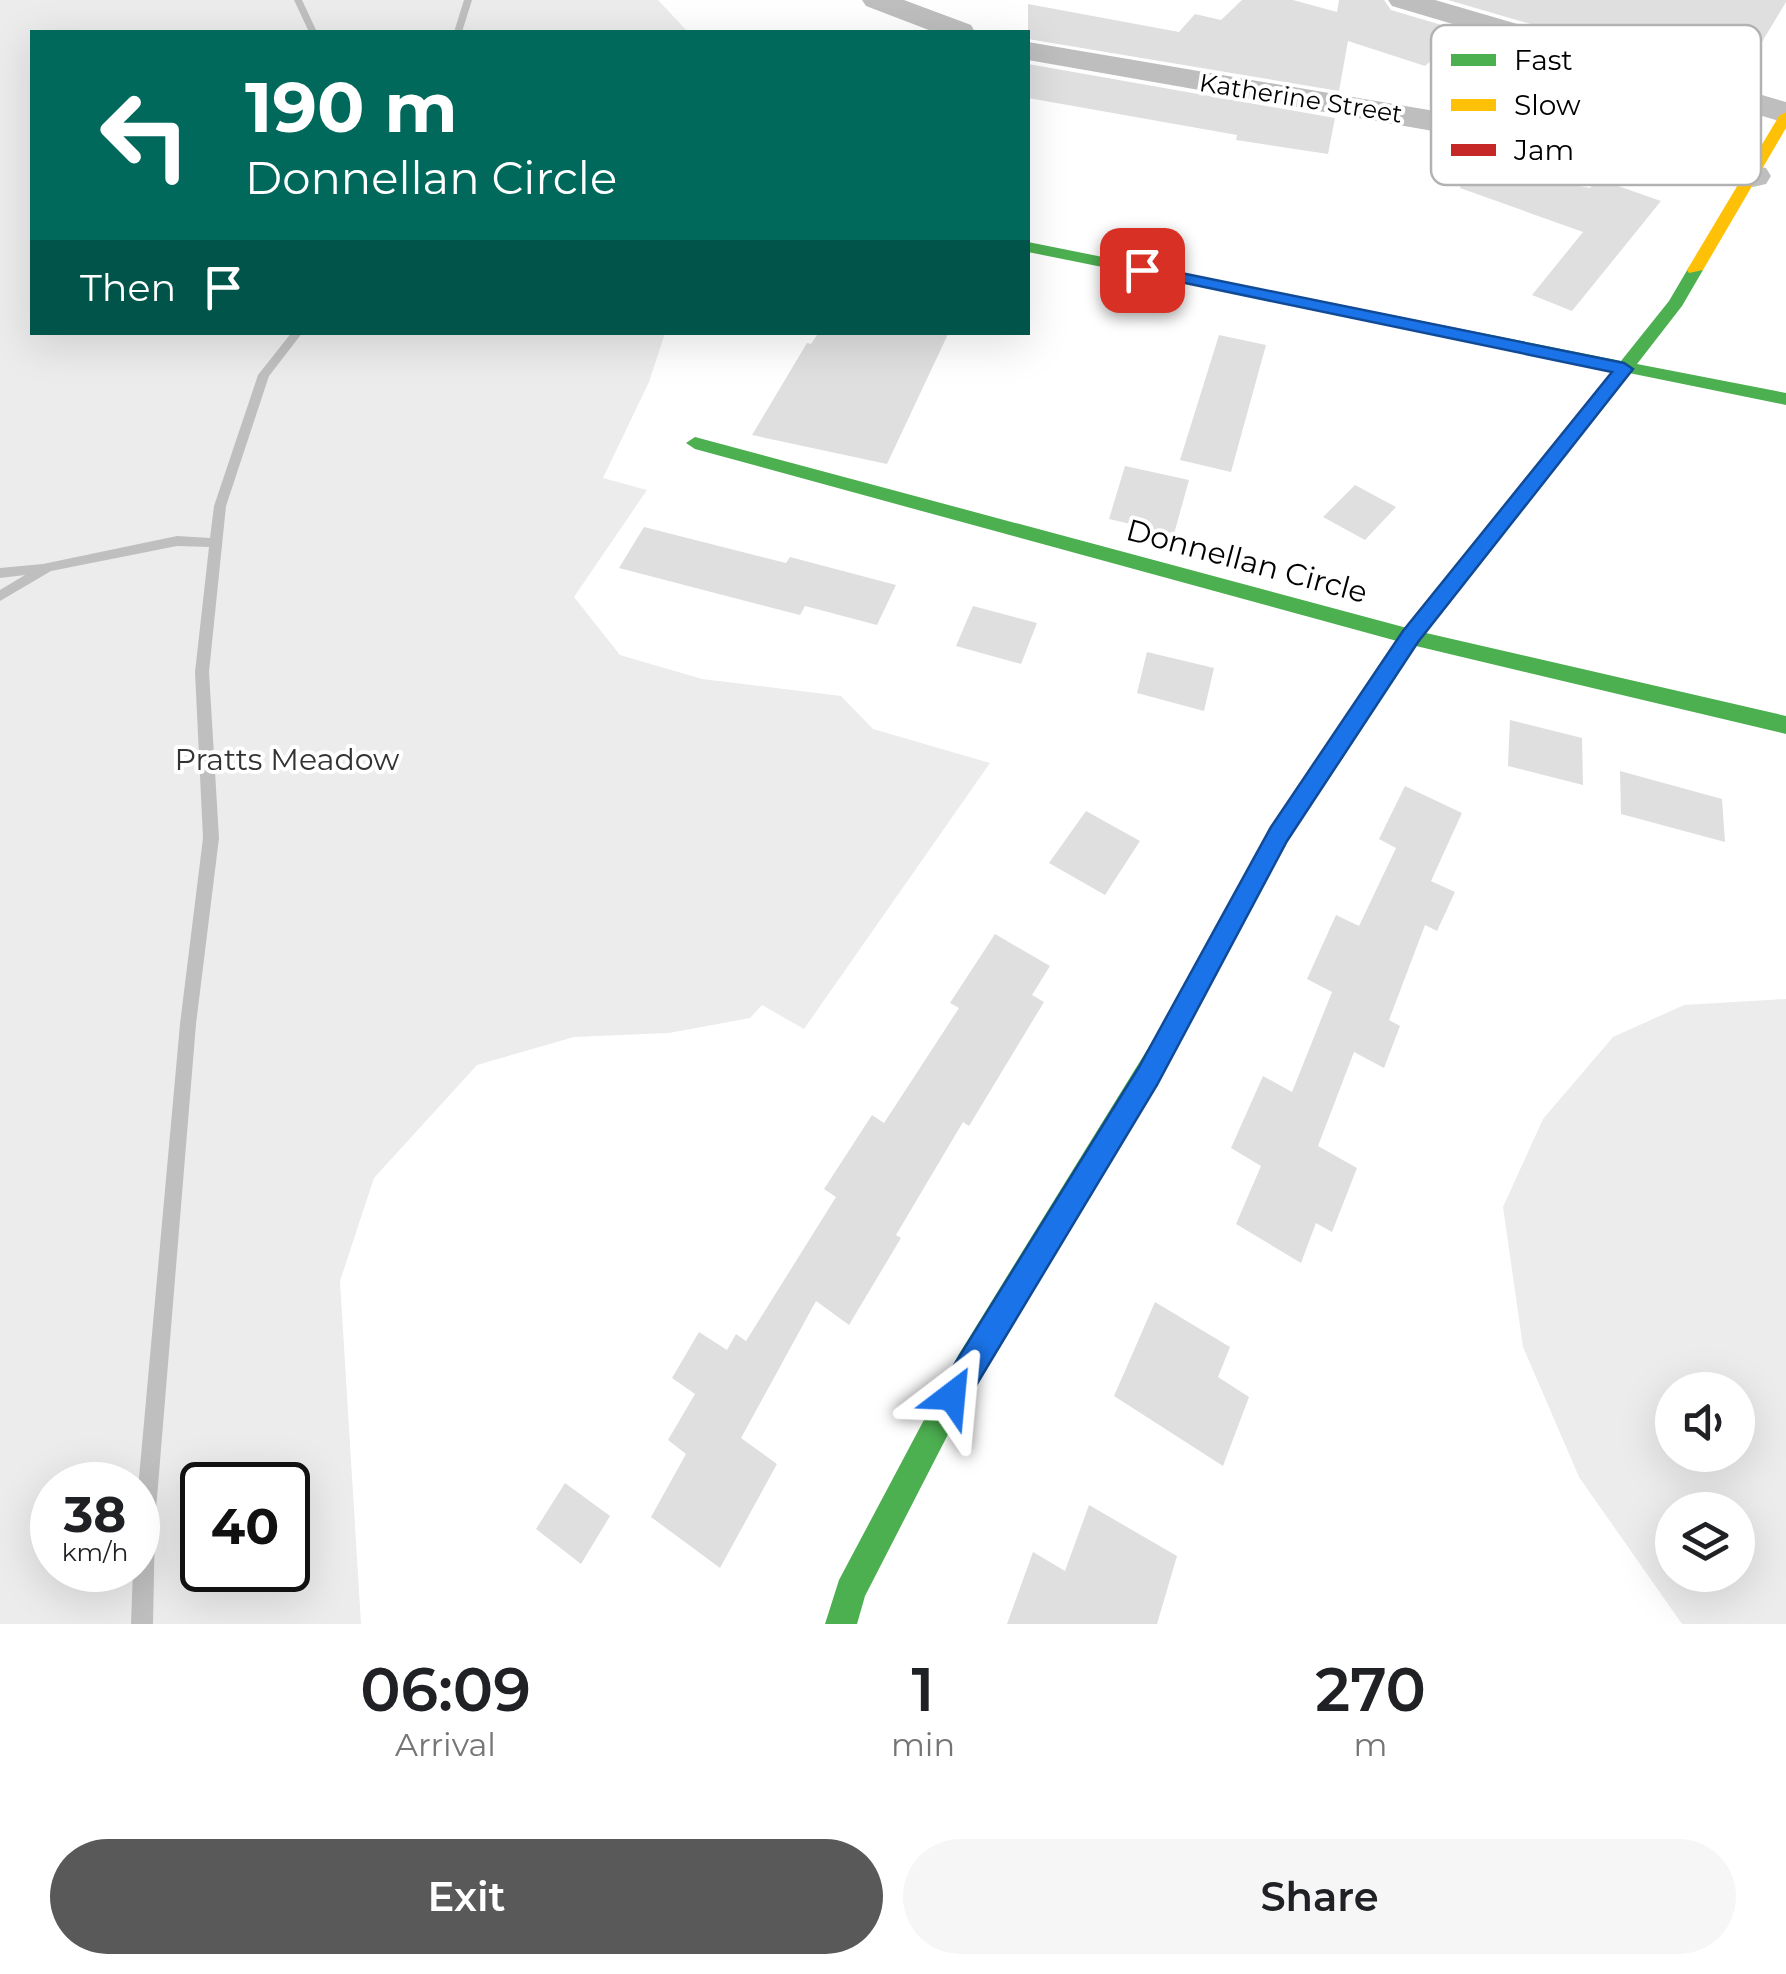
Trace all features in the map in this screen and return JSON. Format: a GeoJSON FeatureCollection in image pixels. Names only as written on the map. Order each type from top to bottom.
{"type":"FeatureCollection","features":[{"type":"Feature","properties":{"kind":"street"},"geometry":{"type":"LineString","coordinates":[[877,0],[955,30]]}},
{"type":"Feature","properties":{"kind":"street"},"geometry":{"type":"LineString","coordinates":[[1403,0],[1487,25]]}},
{"type":"Feature","properties":{"kind":"street","name":"Katherine Street"},"geometry":{"type":"LineString","coordinates":[[1030,51],[1431,120]]}},
{"type":"Feature","properties":{"kind":"street"},"geometry":{"type":"LineString","coordinates":[[1761,107],[1786,114],[1761,161]]}},
{"type":"Feature","properties":{"kind":"street"},"geometry":{"type":"LineString","coordinates":[[841,1624],[850,1591],[969,1364],[1148,1076],[1279,834],[1411,636],[1676,302],[1748,185]]}},
{"type":"Feature","properties":{"kind":"street"},"geometry":{"type":"LineString","coordinates":[[1030,247],[1786,399]]}},
{"type":"Feature","properties":{"kind":"street","name":"Donnellan Circle"},"geometry":{"type":"LineString","coordinates":[[695,444],[1411,636],[1786,725]]}},
{"type":"Feature","properties":{"kind":"green space","name":"Pratts Meadow"},"geometry":{"type":"Polygon","coordinates":[[[0,0],[658,0],[686,30],[30,30],[30,335],[664,335],[649,382],[603,478],[647,490],[574,597],[620,655],[702,679],[841,696],[873,729],[990,763],[804,1029],[762,1005],[750,1018],[669,1033],[574,1037],[477,1065],[374,1178],[340,1281],[361,1624],[0,1624],[0,0]]]}},
{"type":"Feature","properties":{"kind":"green space"},"geometry":{"type":"Polygon","coordinates":[[[1786,999],[1786,1624],[1682,1624],[1660,1592],[1755,1592],[1755,1492],[1655,1492],[1655,1585],[1579,1477],[1523,1347],[1503,1207],[1543,1119],[1613,1037],[1684,1005],[1786,999]]]}},
{"type":"Feature","properties":{"kind":"building"},"geometry":{"type":"Polygon","coordinates":[[[1242,0],[1293,0],[1337,12],[1339,0],[1384,0],[1391,10],[1442,25],[1431,25],[1431,61],[1425,66],[1348,41],[1339,91],[1030,39],[1028,4],[1179,32],[1195,14],[1221,20],[1242,0]]]}},
{"type":"Feature","properties":{"kind":"building"},"geometry":{"type":"Polygon","coordinates":[[[1448,0],[1786,0],[1761,44],[1761,25],[1534,25],[1448,0]]]}},
{"type":"Feature","properties":{"kind":"building"},"geometry":{"type":"Polygon","coordinates":[[[1030,64],[1335,118],[1328,154],[1236,140],[1237,135],[1030,98],[1030,64]]]}},
{"type":"Feature","properties":{"kind":"building"},"geometry":{"type":"Polygon","coordinates":[[[1615,185],[1661,201],[1572,311],[1532,295],[1583,232],[1460,188],[1615,185]]]}},
{"type":"Feature","properties":{"kind":"building"},"geometry":{"type":"Polygon","coordinates":[[[817,335],[948,335],[887,464],[752,435],[807,343],[811,344],[817,335]]]}},
{"type":"Feature","properties":{"kind":"building"},"geometry":{"type":"Polygon","coordinates":[[[1219,335],[1266,345],[1231,472],[1180,460],[1219,335]]]}},
{"type":"Feature","properties":{"kind":"building"},"geometry":{"type":"Polygon","coordinates":[[[1125,466],[1189,480],[1174,534],[1109,519],[1125,466]]]}},
{"type":"Feature","properties":{"kind":"building"},"geometry":{"type":"Polygon","coordinates":[[[1355,485],[1396,507],[1365,540],[1323,517],[1355,485]]]}},
{"type":"Feature","properties":{"kind":"building"},"geometry":{"type":"Polygon","coordinates":[[[644,527],[786,563],[790,557],[896,585],[877,625],[805,606],[800,615],[619,568],[644,527]]]}},
{"type":"Feature","properties":{"kind":"building"},"geometry":{"type":"Polygon","coordinates":[[[973,606],[1037,623],[1021,664],[956,646],[973,606]]]}},
{"type":"Feature","properties":{"kind":"building"},"geometry":{"type":"Polygon","coordinates":[[[1147,652],[1214,668],[1204,711],[1137,693],[1147,652]]]}},
{"type":"Feature","properties":{"kind":"building"},"geometry":{"type":"Polygon","coordinates":[[[1510,720],[1582,738],[1583,785],[1508,766],[1510,720]]]}},
{"type":"Feature","properties":{"kind":"building"},"geometry":{"type":"Polygon","coordinates":[[[1620,771],[1722,799],[1725,842],[1621,814],[1620,771]]]}},
{"type":"Feature","properties":{"kind":"building"},"geometry":{"type":"Polygon","coordinates":[[[1405,786],[1462,813],[1431,881],[1455,892],[1437,931],[1425,925],[1389,1020],[1400,1026],[1384,1068],[1354,1052],[1318,1146],[1357,1168],[1332,1232],[1316,1223],[1301,1263],[1236,1224],[1261,1166],[1231,1148],[1263,1076],[1292,1092],[1332,992],[1307,979],[1336,915],[1359,926],[1396,848],[1379,839],[1405,786]]]}},
{"type":"Feature","properties":{"kind":"building"},"geometry":{"type":"Polygon","coordinates":[[[1086,811],[1140,841],[1105,895],[1049,863],[1086,811]]]}},
{"type":"Feature","properties":{"kind":"building"},"geometry":{"type":"Polygon","coordinates":[[[995,934],[1050,966],[1032,995],[1044,1002],[969,1126],[963,1122],[896,1235],[901,1238],[849,1325],[816,1301],[741,1438],[777,1464],[720,1568],[651,1517],[686,1454],[668,1440],[695,1394],[672,1378],[699,1332],[727,1350],[736,1334],[746,1341],[836,1197],[824,1189],[872,1115],[884,1123],[959,1008],[950,1003],[995,934]]]}},
{"type":"Feature","properties":{"kind":"building"},"geometry":{"type":"Polygon","coordinates":[[[1155,1302],[1230,1347],[1218,1377],[1249,1397],[1223,1466],[1114,1396],[1155,1302]]]}},
{"type":"Feature","properties":{"kind":"building"},"geometry":{"type":"Polygon","coordinates":[[[565,1483],[610,1516],[581,1564],[536,1529],[565,1483]]]}},
{"type":"Feature","properties":{"kind":"building"},"geometry":{"type":"Polygon","coordinates":[[[1089,1505],[1177,1556],[1157,1624],[1007,1624],[1033,1552],[1065,1571],[1089,1505]]]}},
{"type":"Feature","properties":{"kind":"waterway"},"geometry":{"type":"LineString","coordinates":[[298,0],[312,30]]}},
{"type":"Feature","properties":{"kind":"waterway"},"geometry":{"type":"LineString","coordinates":[[459,30],[468,0]]}},
{"type":"Feature","properties":{"kind":"waterway"},"geometry":{"type":"LineString","coordinates":[[142,1624],[145,1522],[188,1024],[211,838],[202,672],[220,506],[264,375],[296,335]]}},
{"type":"Feature","properties":{"kind":"waterway"},"geometry":{"type":"LineString","coordinates":[[0,596],[48,567],[177,541],[215,543]]}},
{"type":"Feature","properties":{"kind":"waterway"},"geometry":{"type":"LineString","coordinates":[[0,573],[41,568]]}},
{"type":"Feature","properties":{"kind":"traffic: fast"},"geometry":{"type":"LineString","coordinates":[[1030,247],[1786,399]]}},
{"type":"Feature","properties":{"kind":"traffic: fast"},"geometry":{"type":"LineString","coordinates":[[1334,753],[1411,637],[1676,303],[1695,270]]}},
{"type":"Feature","properties":{"kind":"traffic: fast"},"geometry":{"type":"LineString","coordinates":[[695,443],[1411,637],[1786,725]]}},
{"type":"Feature","properties":{"kind":"traffic: fast"},"geometry":{"type":"LineString","coordinates":[[841,1624],[850,1591],[969,1364],[1164,1046]]}},
{"type":"Feature","properties":{"kind":"traffic: slow"},"geometry":{"type":"LineString","coordinates":[[1761,158],[1786,116]]}},
{"type":"Feature","properties":{"kind":"traffic: slow"},"geometry":{"type":"LineString","coordinates":[[1695,270],[1745,185]]}},
{"type":"Feature","properties":{"kind":"traffic: jam"},"geometry":{"type":"LineString","coordinates":[[1164,1046],[1279,834],[1334,753]]}},
{"type":"Feature","properties":{"kind":"route"},"geometry":{"type":"LineString","coordinates":[[952,1396],[1148,1076],[1279,834],[1411,636],[1624,369],[1142,270]]}}]}
